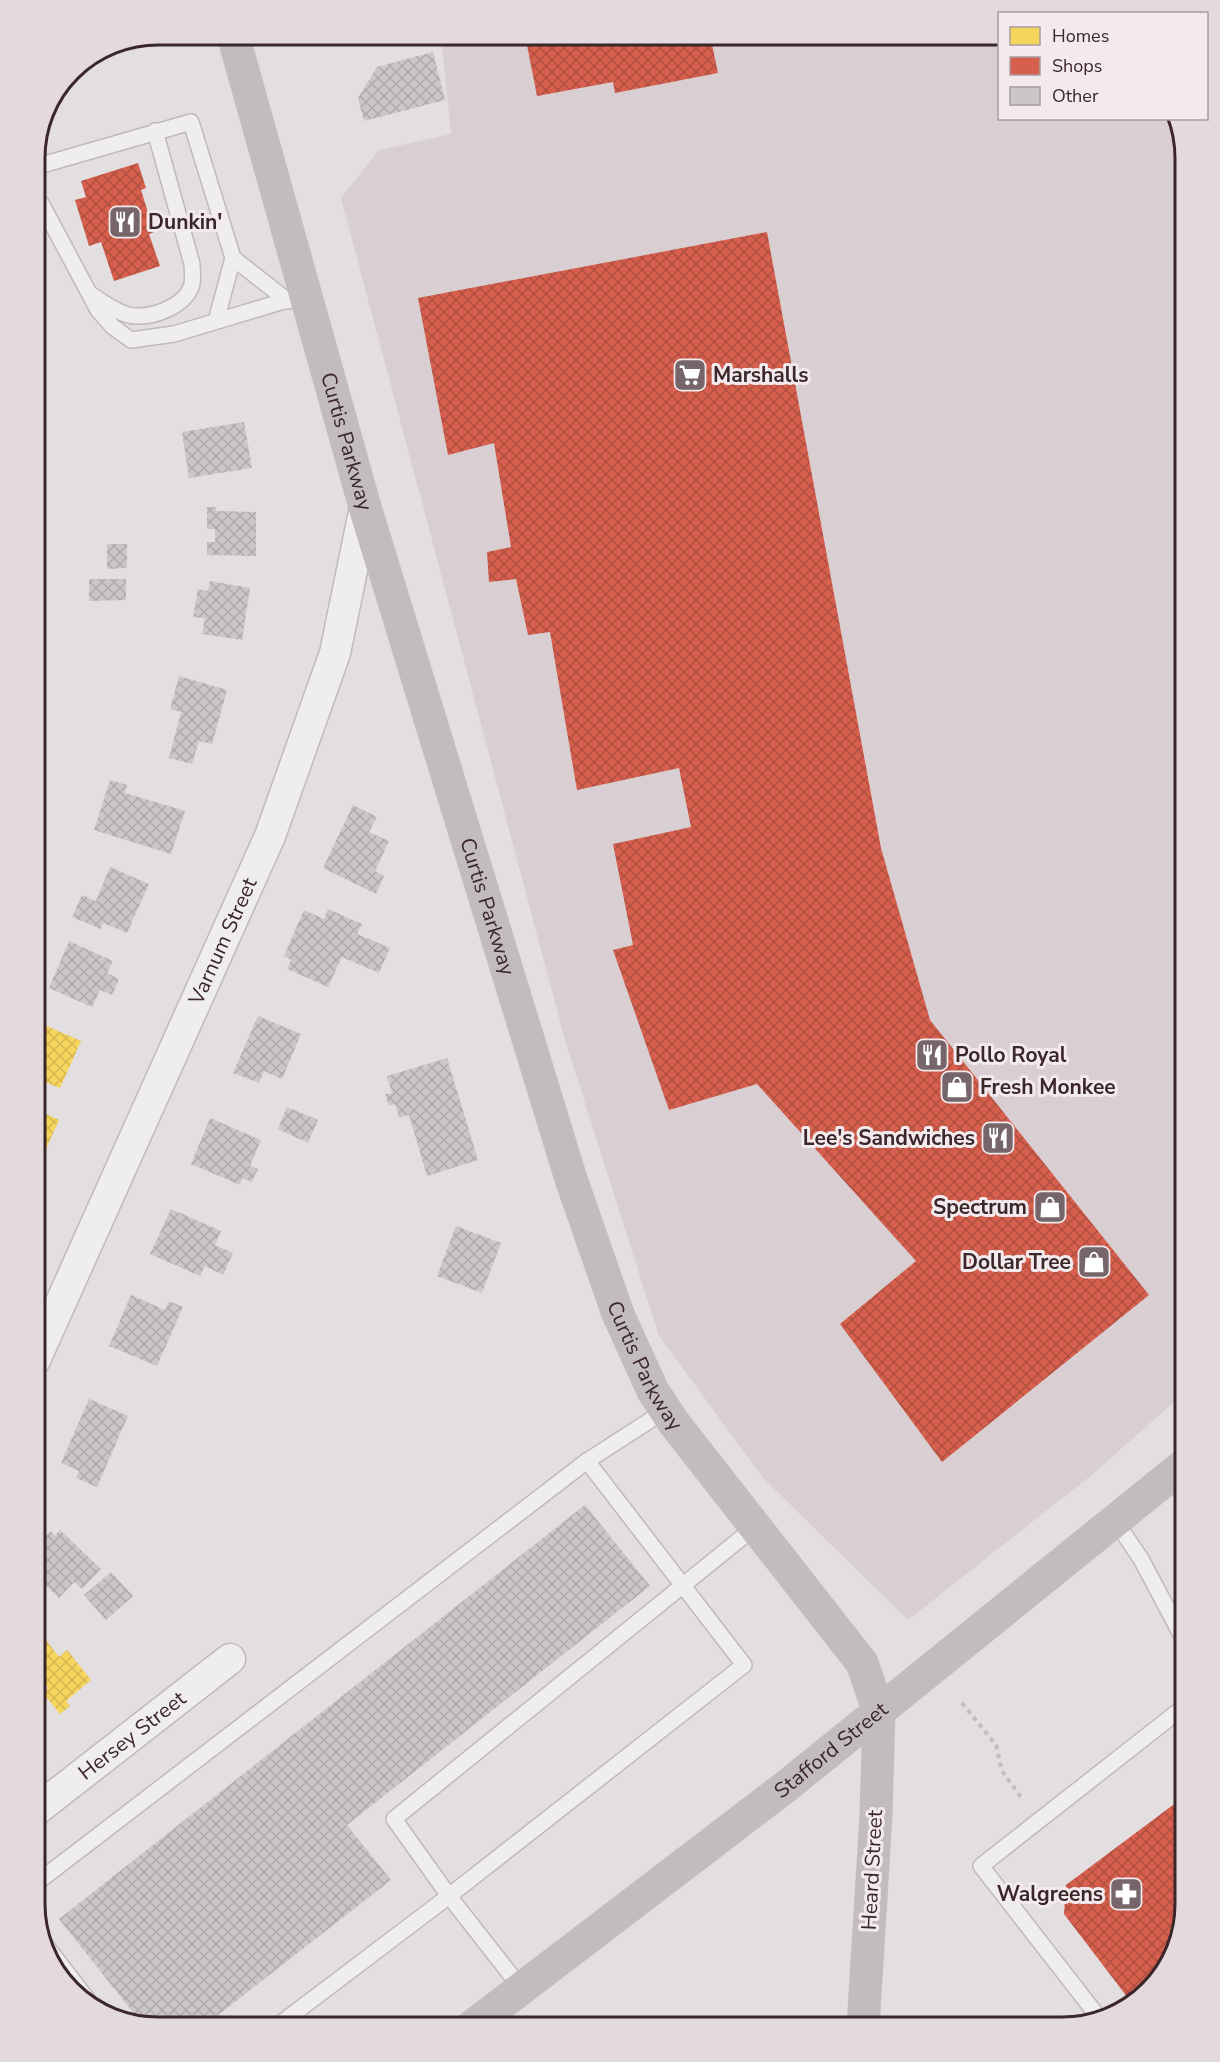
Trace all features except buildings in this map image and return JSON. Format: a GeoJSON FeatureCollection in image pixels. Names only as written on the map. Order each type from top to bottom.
{"type":"FeatureCollection","features":[{"type":"Feature","properties":{"kind":"street","name":"Curtis Parkway"},"geometry":{"type":"LineString","coordinates":[[236,45],[296,298],[365,507],[571,1179],[618,1314],[653,1391],[674,1423],[862,1663],[879,1712]]}},
{"type":"Feature","properties":{"kind":"street","name":"Varnum Street"},"geometry":{"type":"LineString","coordinates":[[45,1338],[270,836],[335,653],[365,507]]}},
{"type":"Feature","properties":{"kind":"street","name":"Stafford Street"},"geometry":{"type":"LineString","coordinates":[[484,2017],[784,1788],[1175,1472]]}},
{"type":"Feature","properties":{"kind":"street","name":"Hersey Street"},"geometry":{"type":"LineString","coordinates":[[45,1802],[230,1659]]}},
{"type":"Feature","properties":{"kind":"street","name":"Heard Street"},"geometry":{"type":"LineString","coordinates":[[865,2017],[876,1816],[879,1712]]}},
{"type":"Feature","properties":{"kind":"lane"},"geometry":{"type":"LineString","coordinates":[[45,163],[191,122],[233,258],[216,321]]}},
{"type":"Feature","properties":{"kind":"lane"},"geometry":{"type":"LineString","coordinates":[[88,293],[115,309],[135,316],[163,312],[182,301],[192,286],[192,264],[155,131]]}},
{"type":"Feature","properties":{"kind":"lane"},"geometry":{"type":"LineString","coordinates":[[45,211],[98,310],[113,327],[131,340],[174,334],[296,298]]}},
{"type":"Feature","properties":{"kind":"lane"},"geometry":{"type":"LineString","coordinates":[[233,258],[296,298]]}},
{"type":"Feature","properties":{"kind":"lane"},"geometry":{"type":"LineString","coordinates":[[45,1876],[587,1461],[666,1410]]}},
{"type":"Feature","properties":{"kind":"lane"},"geometry":{"type":"LineString","coordinates":[[289,2017],[449,1896],[744,1665],[684,1584],[587,1461]]}},
{"type":"Feature","properties":{"kind":"lane"},"geometry":{"type":"LineString","coordinates":[[1116,1522],[1141,1559],[1175,1623]]}},
{"type":"Feature","properties":{"kind":"lane"},"geometry":{"type":"LineString","coordinates":[[521,1988],[449,1896],[394,1819],[755,1527]]}},
{"type":"Feature","properties":{"kind":"lane"},"geometry":{"type":"LineString","coordinates":[[1094,2012],[981,1866],[1175,1714]]}},
{"type":"Feature","properties":{"kind":"path"},"geometry":{"type":"LineString","coordinates":[[962,1703],[996,1745],[1002,1771],[1038,1820]]}},
{"type":"Feature","properties":{"kind":"shaded area"},"geometry":{"type":"Polygon","coordinates":[[[442,45],[998,45],[998,120],[1168,120],[1171,129],[1175,158],[1175,1401],[1093,1474],[908,1620],[764,1479],[659,1336],[565,1040],[341,198],[379,150],[451,134],[442,45]]]}},
{"type":"Feature","properties":{"kind":"place","name":"Dunkin'"},"geometry":{"type":"Point","coordinates":[125,222]}},
{"type":"Feature","properties":{"kind":"place","name":"Marshalls"},"geometry":{"type":"Point","coordinates":[690,375]}},
{"type":"Feature","properties":{"kind":"place","name":"Pollo Royal"},"geometry":{"type":"Point","coordinates":[932,1055]}},
{"type":"Feature","properties":{"kind":"place","name":"Fresh Monkee"},"geometry":{"type":"Point","coordinates":[957,1087]}},
{"type":"Feature","properties":{"kind":"place","name":"Lee's Sandwiches"},"geometry":{"type":"Point","coordinates":[998,1138]}},
{"type":"Feature","properties":{"kind":"place","name":"Spectrum"},"geometry":{"type":"Point","coordinates":[1050,1207]}},
{"type":"Feature","properties":{"kind":"place","name":"Dollar Tree"},"geometry":{"type":"Point","coordinates":[1094,1262]}},
{"type":"Feature","properties":{"kind":"place","name":"Walgreens"},"geometry":{"type":"Point","coordinates":[1126,1894]}}]}
